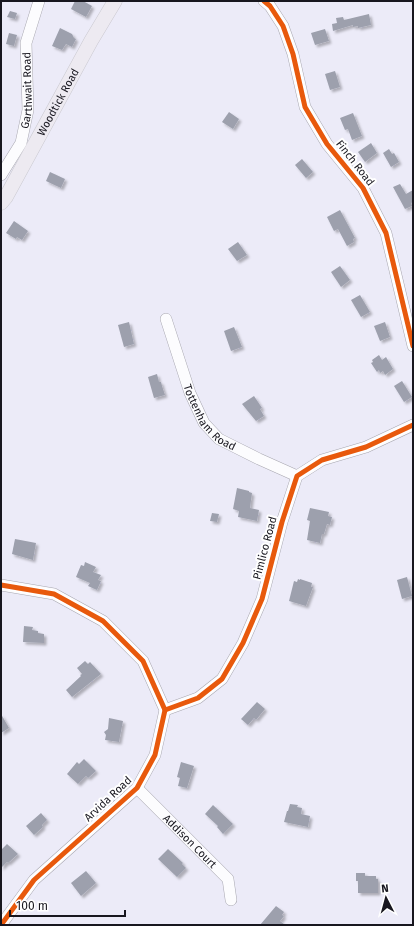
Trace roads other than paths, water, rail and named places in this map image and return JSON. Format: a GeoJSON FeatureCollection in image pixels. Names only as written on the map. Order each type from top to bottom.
{"type":"FeatureCollection","features":[{"type":"Feature","properties":{"kind":"main road","name":"Woodtick Road"},"geometry":{"type":"LineString","coordinates":[[1,203],[6,197],[91,41],[115,1]]}},
{"type":"Feature","properties":{"kind":"street","name":"Garthwait Road"},"geometry":{"type":"LineString","coordinates":[[1,175],[21,143],[28,110],[26,43],[39,1]]}},
{"type":"Feature","properties":{"kind":"street","name":"Finch Road"},"geometry":{"type":"LineString","coordinates":[[264,1],[270,6],[283,26],[293,54],[305,107],[327,144],[364,188],[386,233],[413,346]]}},
{"type":"Feature","properties":{"kind":"street","name":"Tottenham Road"},"geometry":{"type":"LineString","coordinates":[[166,319],[190,393],[204,423],[219,439],[297,476]]}},
{"type":"Feature","properties":{"kind":"street"},"geometry":{"type":"LineString","coordinates":[[297,476],[322,460],[366,447],[413,425]]}},
{"type":"Feature","properties":{"kind":"street","name":"Pimlico Road"},"geometry":{"type":"LineString","coordinates":[[165,710],[198,698],[222,679],[243,643],[262,599],[282,522],[297,476]]}},
{"type":"Feature","properties":{"kind":"street"},"geometry":{"type":"LineString","coordinates":[[1,585],[54,594],[103,621],[143,661],[165,710]]}},
{"type":"Feature","properties":{"kind":"street","name":"Arvida Road"},"geometry":{"type":"LineString","coordinates":[[1,925],[34,880],[137,788],[155,755],[165,710]]}},
{"type":"Feature","properties":{"kind":"street","name":"Addison Court"},"geometry":{"type":"LineString","coordinates":[[137,788],[228,879],[231,900]]}}]}
